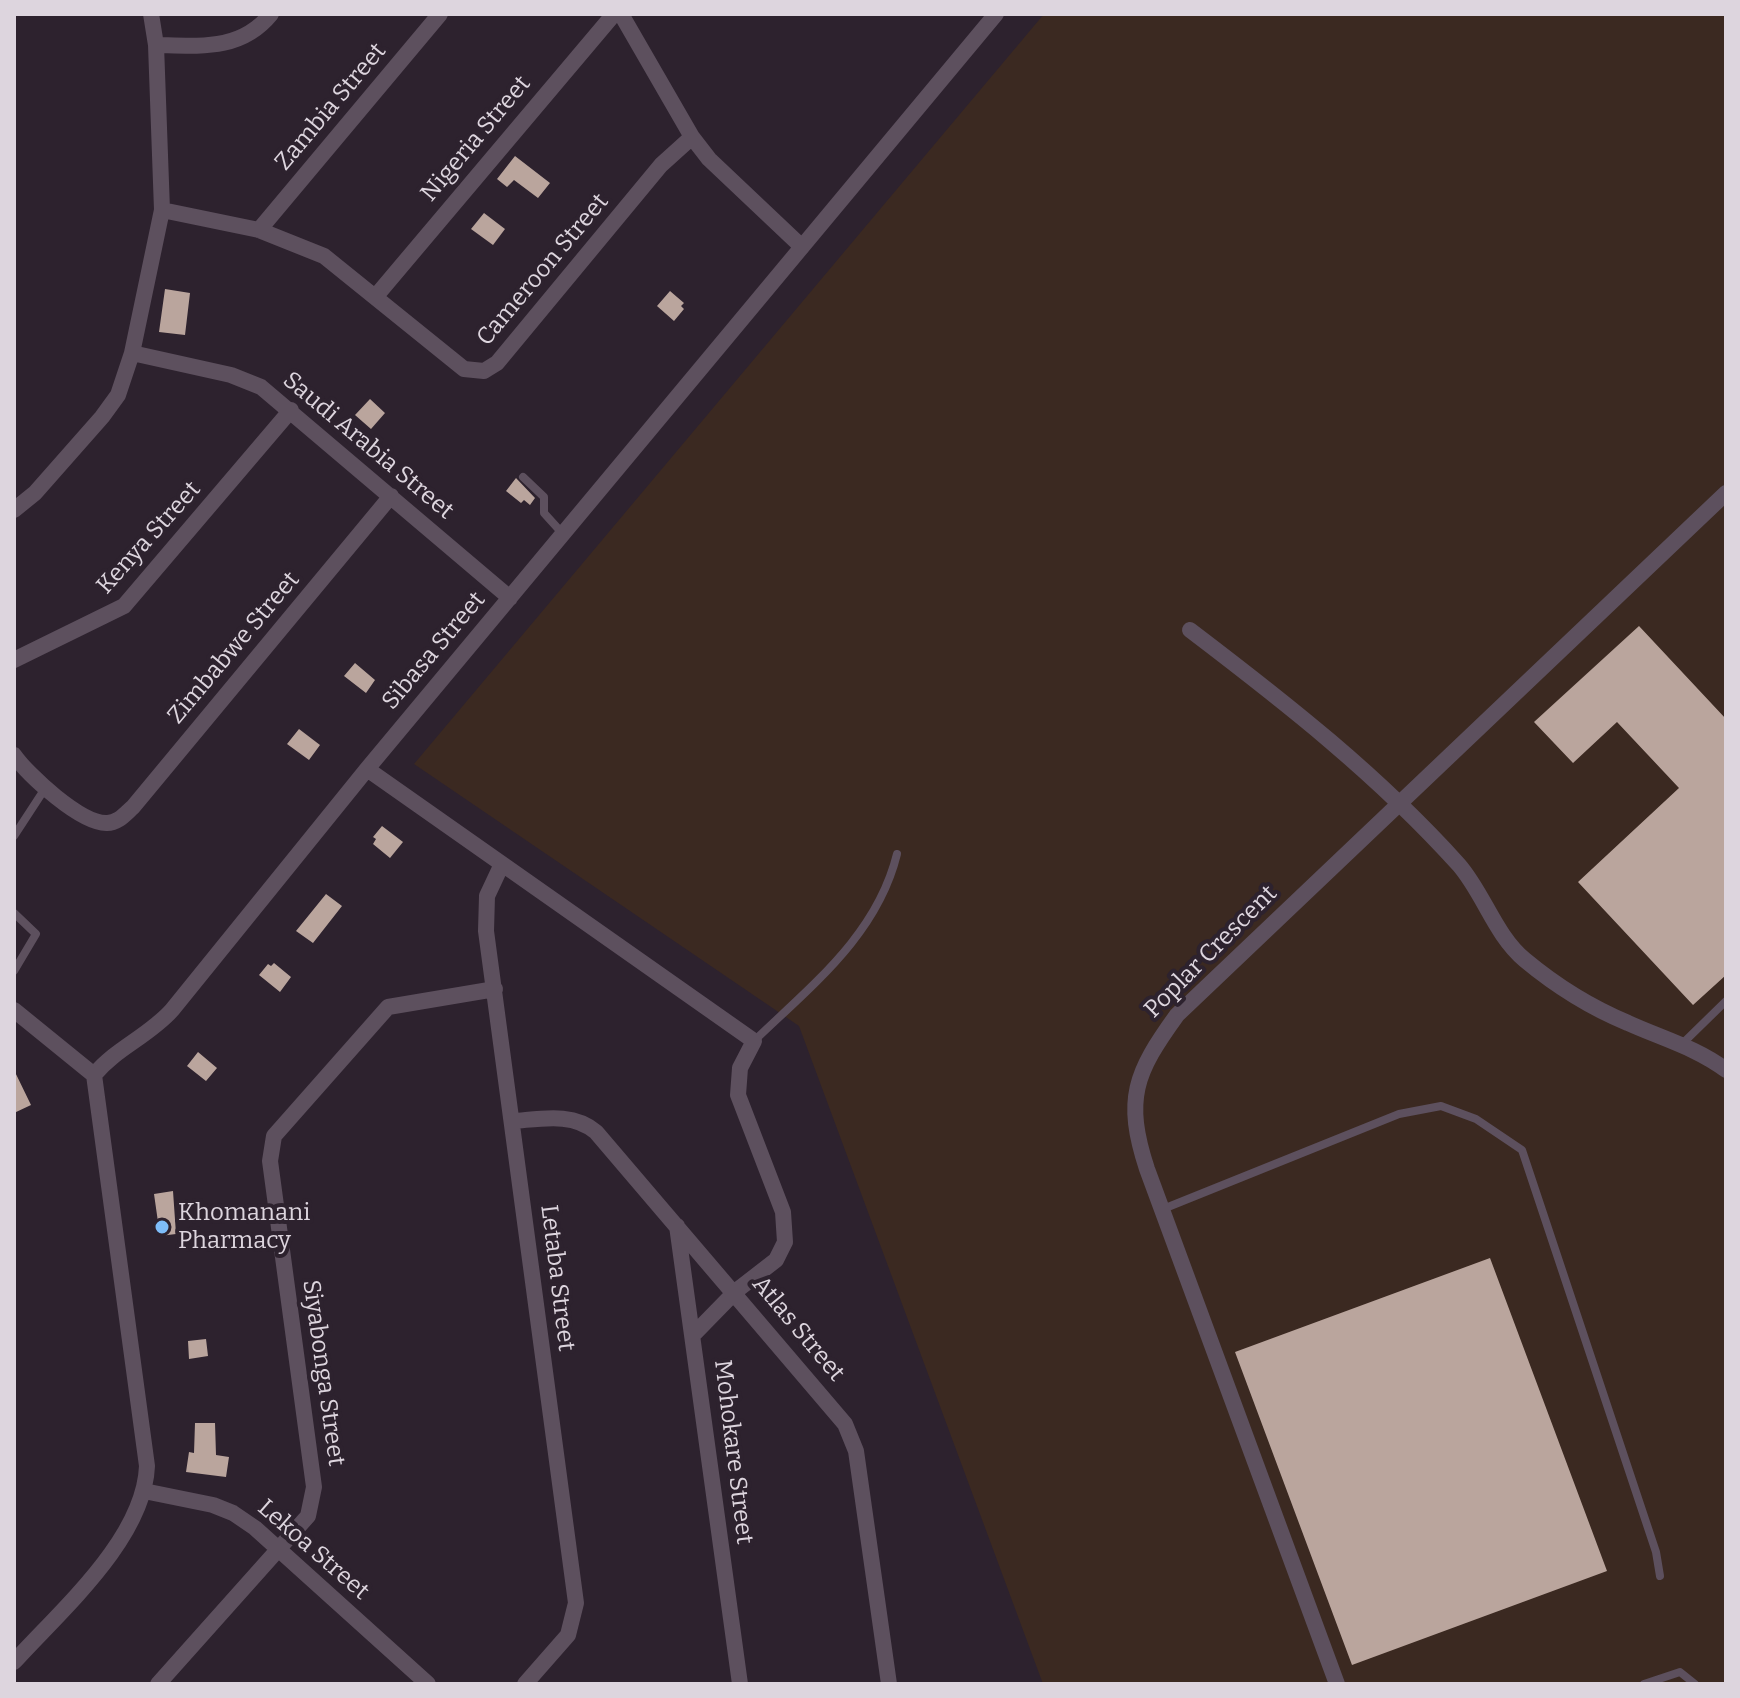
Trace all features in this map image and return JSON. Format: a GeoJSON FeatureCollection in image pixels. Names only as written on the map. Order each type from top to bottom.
{"type":"FeatureCollection","features":[{"type":"Feature","properties":{"kind":"street"},"geometry":{"type":"LineString","coordinates":[[14,510],[55,473],[110,406],[118,395],[132,353],[162,210],[156,45],[151,14]]}},
{"type":"Feature","properties":{"kind":"street"},"geometry":{"type":"LineString","coordinates":[[156,45],[234,41],[256,31],[271,14]]}},
{"type":"Feature","properties":{"kind":"street","name":"Zambia Street"},"geometry":{"type":"LineString","coordinates":[[259,230],[440,14]]}},
{"type":"Feature","properties":{"kind":"street","name":"Nigeria Street"},"geometry":{"type":"LineString","coordinates":[[376,296],[614,14]]}},
{"type":"Feature","properties":{"kind":"street"},"geometry":{"type":"LineString","coordinates":[[621,14],[692,137],[726,178],[802,247]]}},
{"type":"Feature","properties":{"kind":"street","name":"Sibasa Street"},"geometry":{"type":"LineString","coordinates":[[94,1075],[106,1060],[164,1019],[367,769],[996,14]]}},
{"type":"Feature","properties":{"kind":"street","name":"Cameroon Street"},"geometry":{"type":"LineString","coordinates":[[162,210],[259,230],[324,256],[464,369],[474,372],[492,368],[661,165],[692,137]]}},
{"type":"Feature","properties":{"kind":"street","name":"Saudi Arabia Street"},"geometry":{"type":"LineString","coordinates":[[132,353],[231,375],[261,387],[510,598]]}},
{"type":"Feature","properties":{"kind":"street","name":"Kenya Street"},"geometry":{"type":"LineString","coordinates":[[14,660],[124,606],[291,410]]}},
{"type":"Feature","properties":{"kind":"street","name":"Poplar Crescent"},"geometry":{"type":"LineString","coordinates":[[1337,1684],[1134,1130],[1138,1078],[1152,1049],[1177,1015],[1726,493]]}},
{"type":"Feature","properties":{"kind":"street","name":"Zimbabwe Street"},"geometry":{"type":"LineString","coordinates":[[46,787],[84,816],[108,823],[117,821],[133,807],[391,496]]}},
{"type":"Feature","properties":{"kind":"street"},"geometry":{"type":"LineString","coordinates":[[1190,630],[1329,737],[1399,802],[1461,868],[1522,957],[1583,1000],[1681,1045],[1726,1070]]}},
{"type":"Feature","properties":{"kind":"street"},"geometry":{"type":"LineString","coordinates":[[14,755],[46,787]]}},
{"type":"Feature","properties":{"kind":"street"},"geometry":{"type":"LineString","coordinates":[[367,769],[754,1041],[738,1075],[738,1095],[783,1212],[786,1232],[782,1252],[736,1291],[694,1334]]}},
{"type":"Feature","properties":{"kind":"street","name":"Letaba Street"},"geometry":{"type":"LineString","coordinates":[[502,864],[487,896],[485,915],[576,1603],[568,1635],[525,1684]]}},
{"type":"Feature","properties":{"kind":"street","name":"Siyabonga Street"},"geometry":{"type":"LineString","coordinates":[[158,1684],[311,1512],[314,1487],[270,1161],[271,1143],[388,1007],[495,989]]}},
{"type":"Feature","properties":{"kind":"street"},"geometry":{"type":"LineString","coordinates":[[14,1010],[94,1075],[146,1454],[144,1491],[128,1529],[14,1662]]}},
{"type":"Feature","properties":{"kind":"street","name":"Atlas Street"},"geometry":{"type":"LineString","coordinates":[[513,1121],[562,1118],[590,1126],[736,1291],[850,1432],[856,1451],[889,1684]]}},
{"type":"Feature","properties":{"kind":"street","name":"Mohokare Street"},"geometry":{"type":"LineString","coordinates":[[677,1226],[740,1684]]}},
{"type":"Feature","properties":{"kind":"street","name":"Lekoa Street"},"geometry":{"type":"LineString","coordinates":[[144,1491],[233,1513],[278,1549],[428,1684]]}},
{"type":"Feature","properties":{"kind":"lane"},"geometry":{"type":"LineString","coordinates":[[523,477],[544,497],[544,513],[563,534]]}},
{"type":"Feature","properties":{"kind":"lane"},"geometry":{"type":"LineString","coordinates":[[14,836],[46,787]]}},
{"type":"Feature","properties":{"kind":"lane"},"geometry":{"type":"LineString","coordinates":[[754,1041],[848,950],[865,929],[891,879],[897,854]]}},
{"type":"Feature","properties":{"kind":"lane"},"geometry":{"type":"LineString","coordinates":[[14,913],[36,934],[14,971]]}},
{"type":"Feature","properties":{"kind":"lane"},"geometry":{"type":"LineString","coordinates":[[1681,1045],[1724,1005]]}},
{"type":"Feature","properties":{"kind":"lane"},"geometry":{"type":"LineString","coordinates":[[1162,1210],[1399,1114],[1441,1106],[1476,1119],[1522,1150],[1656,1552],[1660,1576]]}},
{"type":"Feature","properties":{"kind":"lane"},"geometry":{"type":"LineString","coordinates":[[1644,1684],[1680,1672],[1695,1684]]}},
{"type":"Feature","properties":{"kind":"shaded area"},"geometry":{"type":"Polygon","coordinates":[[[1044,14],[1726,14],[1726,1684],[1043,1684],[799,1026],[414,764],[1044,14]]]}},
{"type":"Feature","properties":{"kind":"building"},"geometry":{"type":"Polygon","coordinates":[[[515,156],[550,183],[538,198],[514,180],[507,187],[497,179],[515,156]]]}},
{"type":"Feature","properties":{"kind":"building"},"geometry":{"type":"Polygon","coordinates":[[[484,213],[505,229],[493,245],[471,229],[484,213]]]}},
{"type":"Feature","properties":{"kind":"building"},"geometry":{"type":"Polygon","coordinates":[[[165,289],[190,293],[185,335],[159,332],[165,289]]]}},
{"type":"Feature","properties":{"kind":"building"},"geometry":{"type":"Polygon","coordinates":[[[670,291],[684,303],[681,306],[684,309],[674,321],[657,306],[670,291]]]}},
{"type":"Feature","properties":{"kind":"building"},"geometry":{"type":"Polygon","coordinates":[[[370,399],[385,413],[371,429],[355,415],[370,399]]]}},
{"type":"Feature","properties":{"kind":"building"},"geometry":{"type":"Polygon","coordinates":[[[516,478],[535,498],[530,505],[524,500],[521,503],[506,491],[516,478]]]}},
{"type":"Feature","properties":{"kind":"building"},"geometry":{"type":"Polygon","coordinates":[[[1639,626],[1726,719],[1726,975],[1693,1005],[1578,882],[1679,788],[1617,722],[1573,763],[1534,722],[1639,626]]]}},
{"type":"Feature","properties":{"kind":"building"},"geometry":{"type":"Polygon","coordinates":[[[355,663],[375,680],[366,693],[344,676],[355,663]]]}},
{"type":"Feature","properties":{"kind":"building"},"geometry":{"type":"Polygon","coordinates":[[[299,729],[320,745],[309,760],[287,744],[299,729]]]}},
{"type":"Feature","properties":{"kind":"building"},"geometry":{"type":"Polygon","coordinates":[[[382,826],[403,842],[390,858],[373,844],[376,839],[373,837],[382,826]]]}},
{"type":"Feature","properties":{"kind":"building"},"geometry":{"type":"Polygon","coordinates":[[[326,894],[342,906],[313,943],[296,931],[326,894]]]}},
{"type":"Feature","properties":{"kind":"building"},"geometry":{"type":"Polygon","coordinates":[[[274,963],[291,977],[280,992],[259,975],[268,964],[271,966],[274,963]]]}},
{"type":"Feature","properties":{"kind":"building"},"geometry":{"type":"Polygon","coordinates":[[[198,1052],[217,1068],[206,1081],[187,1066],[198,1052]]]}},
{"type":"Feature","properties":{"kind":"building"},"geometry":{"type":"Polygon","coordinates":[[[14,1070],[31,1105],[14,1113],[14,1070]]]}},
{"type":"Feature","properties":{"kind":"building"},"geometry":{"type":"Polygon","coordinates":[[[173,1191],[176,1234],[160,1236],[154,1194],[173,1191]]]}},
{"type":"Feature","properties":{"kind":"building"},"geometry":{"type":"Polygon","coordinates":[[[1490,1258],[1607,1571],[1352,1665],[1235,1352],[1490,1258]]]}},
{"type":"Feature","properties":{"kind":"building"},"geometry":{"type":"Polygon","coordinates":[[[206,1339],[208,1356],[189,1359],[188,1341],[206,1339]]]}},
{"type":"Feature","properties":{"kind":"building"},"geometry":{"type":"Polygon","coordinates":[[[195,1423],[215,1423],[216,1455],[229,1457],[226,1477],[186,1472],[189,1452],[194,1453],[195,1423]]]}},
{"type":"Feature","properties":{"kind":"place","name":"Khomanani Pharmacy"},"geometry":{"type":"Point","coordinates":[162,1227]}}]}
